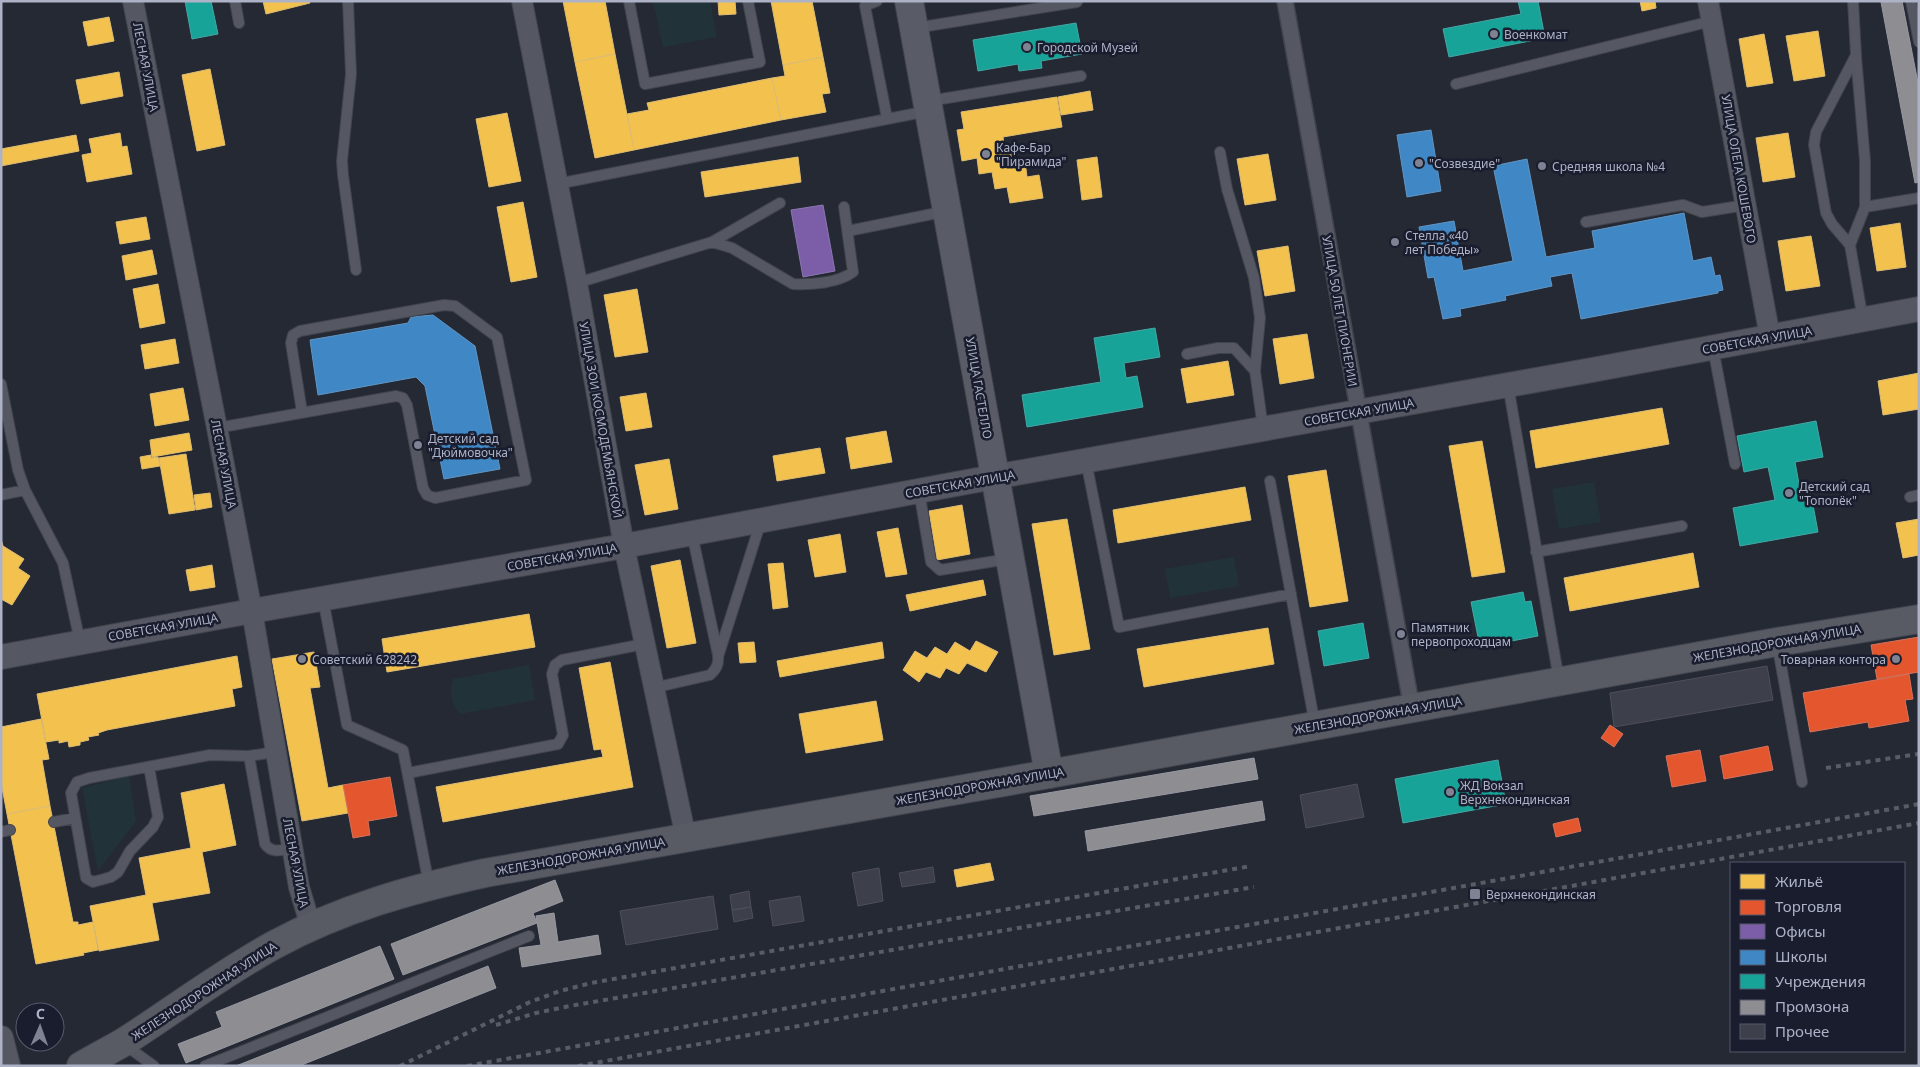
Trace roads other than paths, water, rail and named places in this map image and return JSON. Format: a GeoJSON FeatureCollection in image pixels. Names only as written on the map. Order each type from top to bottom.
{"type":"FeatureCollection","features":[{"type":"Feature","properties":{"kind":"main road","name":"УЛИЦА ГАСТЕЛЛО"},"geometry":{"type":"LineString","coordinates":[[909,1],[1049,774]]}},
{"type":"Feature","properties":{"kind":"main road","name":"ЖЕЛЕЗНОДОРОЖНАЯ УЛИЦА"},"geometry":{"type":"LineString","coordinates":[[81,1066],[123,1042],[244,962],[275,945],[353,909],[429,886],[485,873],[1049,774],[1777,642],[1919,619]]}},
{"type":"Feature","properties":{"kind":"street","name":"ЛЕСНАЯ УЛИЦА"},"geometry":{"type":"LineString","coordinates":[[133,1],[218,428],[252,611],[298,888],[311,927]]}},
{"type":"Feature","properties":{"kind":"street","name":"УЛИЦА ЗОИ КОСМОДЕМЬЯНСКОЙ"},"geometry":{"type":"LineString","coordinates":[[522,1],[577,283],[624,546],[686,838]]}},
{"type":"Feature","properties":{"kind":"street","name":"УЛИЦА 50 ЛЕТ ПИОНЕРИИ"},"geometry":{"type":"LineString","coordinates":[[1285,1],[1412,709]]}},
{"type":"Feature","properties":{"kind":"street","name":"УЛИЦА ОЛЕГА КОШЕВОГО"},"geometry":{"type":"LineString","coordinates":[[1710,11],[1770,337]]}},
{"type":"Feature","properties":{"kind":"street","name":"СОВЕТСКАЯ УЛИЦА"},"geometry":{"type":"LineString","coordinates":[[1,657],[692,534],[1919,309]]}},
{"type":"Feature","properties":{"kind":"street"},"geometry":{"type":"LineString","coordinates":[[1,1038],[8,1066]]}},
{"type":"Feature","properties":{"kind":"lane"},"geometry":{"type":"LineString","coordinates":[[235,1],[239,23]]}},
{"type":"Feature","properties":{"kind":"lane"},"geometry":{"type":"LineString","coordinates":[[348,1],[351,74],[342,168],[356,270]]}},
{"type":"Feature","properties":{"kind":"lane"},"geometry":{"type":"LineString","coordinates":[[629,1],[645,84],[760,62],[748,1]]}},
{"type":"Feature","properties":{"kind":"lane"},"geometry":{"type":"LineString","coordinates":[[877,1],[865,6],[887,118]]}},
{"type":"Feature","properties":{"kind":"lane"},"geometry":{"type":"LineString","coordinates":[[1850,245],[1865,208],[1865,161],[1856,55],[1854,1]]}},
{"type":"Feature","properties":{"kind":"lane"},"geometry":{"type":"LineString","coordinates":[[1911,1],[1919,42]]}},
{"type":"Feature","properties":{"kind":"lane"},"geometry":{"type":"LineString","coordinates":[[914,28],[1030,6],[1077,2]]}},
{"type":"Feature","properties":{"kind":"lane"},"geometry":{"type":"LineString","coordinates":[[1456,84],[1710,11]]}},
{"type":"Feature","properties":{"kind":"lane"},"geometry":{"type":"LineString","coordinates":[[1856,55],[1816,132],[1814,145],[1826,213],[1850,245],[1863,320]]}},
{"type":"Feature","properties":{"kind":"lane"},"geometry":{"type":"LineString","coordinates":[[557,184],[887,118],[928,106],[1080,76]]}},
{"type":"Feature","properties":{"kind":"lane"},"geometry":{"type":"LineString","coordinates":[[1220,152],[1227,190],[1254,278],[1260,318],[1255,371],[1263,428]]}},
{"type":"Feature","properties":{"kind":"lane"},"geometry":{"type":"LineString","coordinates":[[1865,208],[1919,198]]}},
{"type":"Feature","properties":{"kind":"lane"},"geometry":{"type":"LineString","coordinates":[[577,283],[712,242],[780,203]]}},
{"type":"Feature","properties":{"kind":"lane"},"geometry":{"type":"LineString","coordinates":[[1586,222],[1684,204],[1702,212],[1746,205]]}},
{"type":"Feature","properties":{"kind":"lane"},"geometry":{"type":"LineString","coordinates":[[712,242],[732,248],[793,284],[804,285],[846,277],[853,272],[844,207]]}},
{"type":"Feature","properties":{"kind":"lane"},"geometry":{"type":"LineString","coordinates":[[848,230],[947,211]]}},
{"type":"Feature","properties":{"kind":"lane"},"geometry":{"type":"LineString","coordinates":[[218,428],[396,396],[403,398],[408,405],[427,495],[435,498],[526,480],[497,338],[455,306],[444,305],[425,308],[300,331],[293,335],[291,343],[302,412]]}},
{"type":"Feature","properties":{"kind":"lane"},"geometry":{"type":"LineString","coordinates":[[1186,354],[1218,348],[1234,348],[1255,371]]}},
{"type":"Feature","properties":{"kind":"lane"},"geometry":{"type":"LineString","coordinates":[[1713,348],[1735,464]]}},
{"type":"Feature","properties":{"kind":"lane"},"geometry":{"type":"LineString","coordinates":[[1,384],[18,470],[25,490],[63,563],[80,642]]}},
{"type":"Feature","properties":{"kind":"lane"},"geometry":{"type":"LineString","coordinates":[[1508,385],[1559,682]]}},
{"type":"Feature","properties":{"kind":"lane"},"geometry":{"type":"LineString","coordinates":[[1086,461],[1119,628],[1291,594]]}},
{"type":"Feature","properties":{"kind":"lane"},"geometry":{"type":"LineString","coordinates":[[1270,480],[1315,726]]}},
{"type":"Feature","properties":{"kind":"lane"},"geometry":{"type":"LineString","coordinates":[[1,495],[25,490]]}},
{"type":"Feature","properties":{"kind":"lane"},"geometry":{"type":"LineString","coordinates":[[919,491],[930,562],[935,567],[940,570],[1010,559]]}},
{"type":"Feature","properties":{"kind":"lane"},"geometry":{"type":"LineString","coordinates":[[718,657],[761,521]]}},
{"type":"Feature","properties":{"kind":"lane"},"geometry":{"type":"LineString","coordinates":[[1536,552],[1682,526]]}},
{"type":"Feature","properties":{"kind":"lane"},"geometry":{"type":"LineString","coordinates":[[653,688],[710,675],[719,663],[692,534]]}},
{"type":"Feature","properties":{"kind":"lane"},"geometry":{"type":"LineString","coordinates":[[323,599],[347,725],[403,750],[429,886]]}},
{"type":"Feature","properties":{"kind":"lane"},"geometry":{"type":"LineString","coordinates":[[1777,642],[1802,782]]}},
{"type":"Feature","properties":{"kind":"lane"},"geometry":{"type":"LineString","coordinates":[[408,773],[558,744],[563,735],[552,674],[555,665],[562,660],[644,644]]}},
{"type":"Feature","properties":{"kind":"lane"},"geometry":{"type":"LineString","coordinates":[[149,766],[158,817],[153,827],[130,851],[118,872],[111,877],[93,882],[86,878],[75,818],[71,792],[77,782],[89,778],[149,766],[210,755],[249,756],[275,752]]}},
{"type":"Feature","properties":{"kind":"lane"},"geometry":{"type":"LineString","coordinates":[[249,756],[265,844],[269,850],[274,851],[292,848]]}},
{"type":"Feature","properties":{"kind":"lane"},"geometry":{"type":"LineString","coordinates":[[54,822],[75,818]]}},
{"type":"Feature","properties":{"kind":"lane"},"geometry":{"type":"LineString","coordinates":[[206,1066],[529,936]]}},
{"type":"Feature","properties":{"kind":"lane"},"geometry":{"type":"LineString","coordinates":[[123,1042],[154,1066]]}},
{"type":"Feature","properties":{"kind":"railway"},"geometry":{"type":"LineString","coordinates":[[1826,768],[1919,754]]}},
{"type":"Feature","properties":{"kind":"railway"},"geometry":{"type":"LineString","coordinates":[[467,1066],[1919,804]]}},
{"type":"Feature","properties":{"kind":"railway"},"geometry":{"type":"LineString","coordinates":[[578,1066],[1919,823]]}},
{"type":"Feature","properties":{"kind":"railway"},"geometry":{"type":"LineString","coordinates":[[400,1066],[530,1002],[560,991],[591,983],[1251,866]]}},
{"type":"Feature","properties":{"kind":"railway"},"geometry":{"type":"LineString","coordinates":[[496,1025],[536,1013],[570,1006],[1254,887]]}},
{"type":"Feature","properties":{"kind":"place","name":"Военкомат"},"geometry":{"type":"Point","coordinates":[1494,34]}},
{"type":"Feature","properties":{"kind":"place","name":"Городской Музей"},"geometry":{"type":"Point","coordinates":[1027,47]}},
{"type":"Feature","properties":{"kind":"place","name":"Кафе-Бар \"Пирамида\""},"geometry":{"type":"Point","coordinates":[986,154]}},
{"type":"Feature","properties":{"kind":"place","name":"\"Созвездие\""},"geometry":{"type":"Point","coordinates":[1419,163]}},
{"type":"Feature","properties":{"kind":"place","name":"Средняя школа №4"},"geometry":{"type":"Point","coordinates":[1542,166]}},
{"type":"Feature","properties":{"kind":"place","name":"Стелла «40 лет Победы»"},"geometry":{"type":"Point","coordinates":[1395,242]}},
{"type":"Feature","properties":{"kind":"place","name":"Детский сад \"Дюймовочка\""},"geometry":{"type":"Point","coordinates":[418,445]}},
{"type":"Feature","properties":{"kind":"place","name":"Детский сад \"Тополёк\""},"geometry":{"type":"Point","coordinates":[1789,493]}},
{"type":"Feature","properties":{"kind":"place","name":"Памятник первопроходцам"},"geometry":{"type":"Point","coordinates":[1401,634]}},
{"type":"Feature","properties":{"kind":"place","name":"Советский 628242"},"geometry":{"type":"Point","coordinates":[302,659]}},
{"type":"Feature","properties":{"kind":"place","name":"Товарная контора"},"geometry":{"type":"Point","coordinates":[1896,659]}},
{"type":"Feature","properties":{"kind":"place","name":"ЖД Вокзал Верхнекондинская"},"geometry":{"type":"Point","coordinates":[1450,792]}},
{"type":"Feature","properties":{"kind":"place","name":"Верхнекондинская"},"geometry":{"type":"Point","coordinates":[1475,894]}}]}
